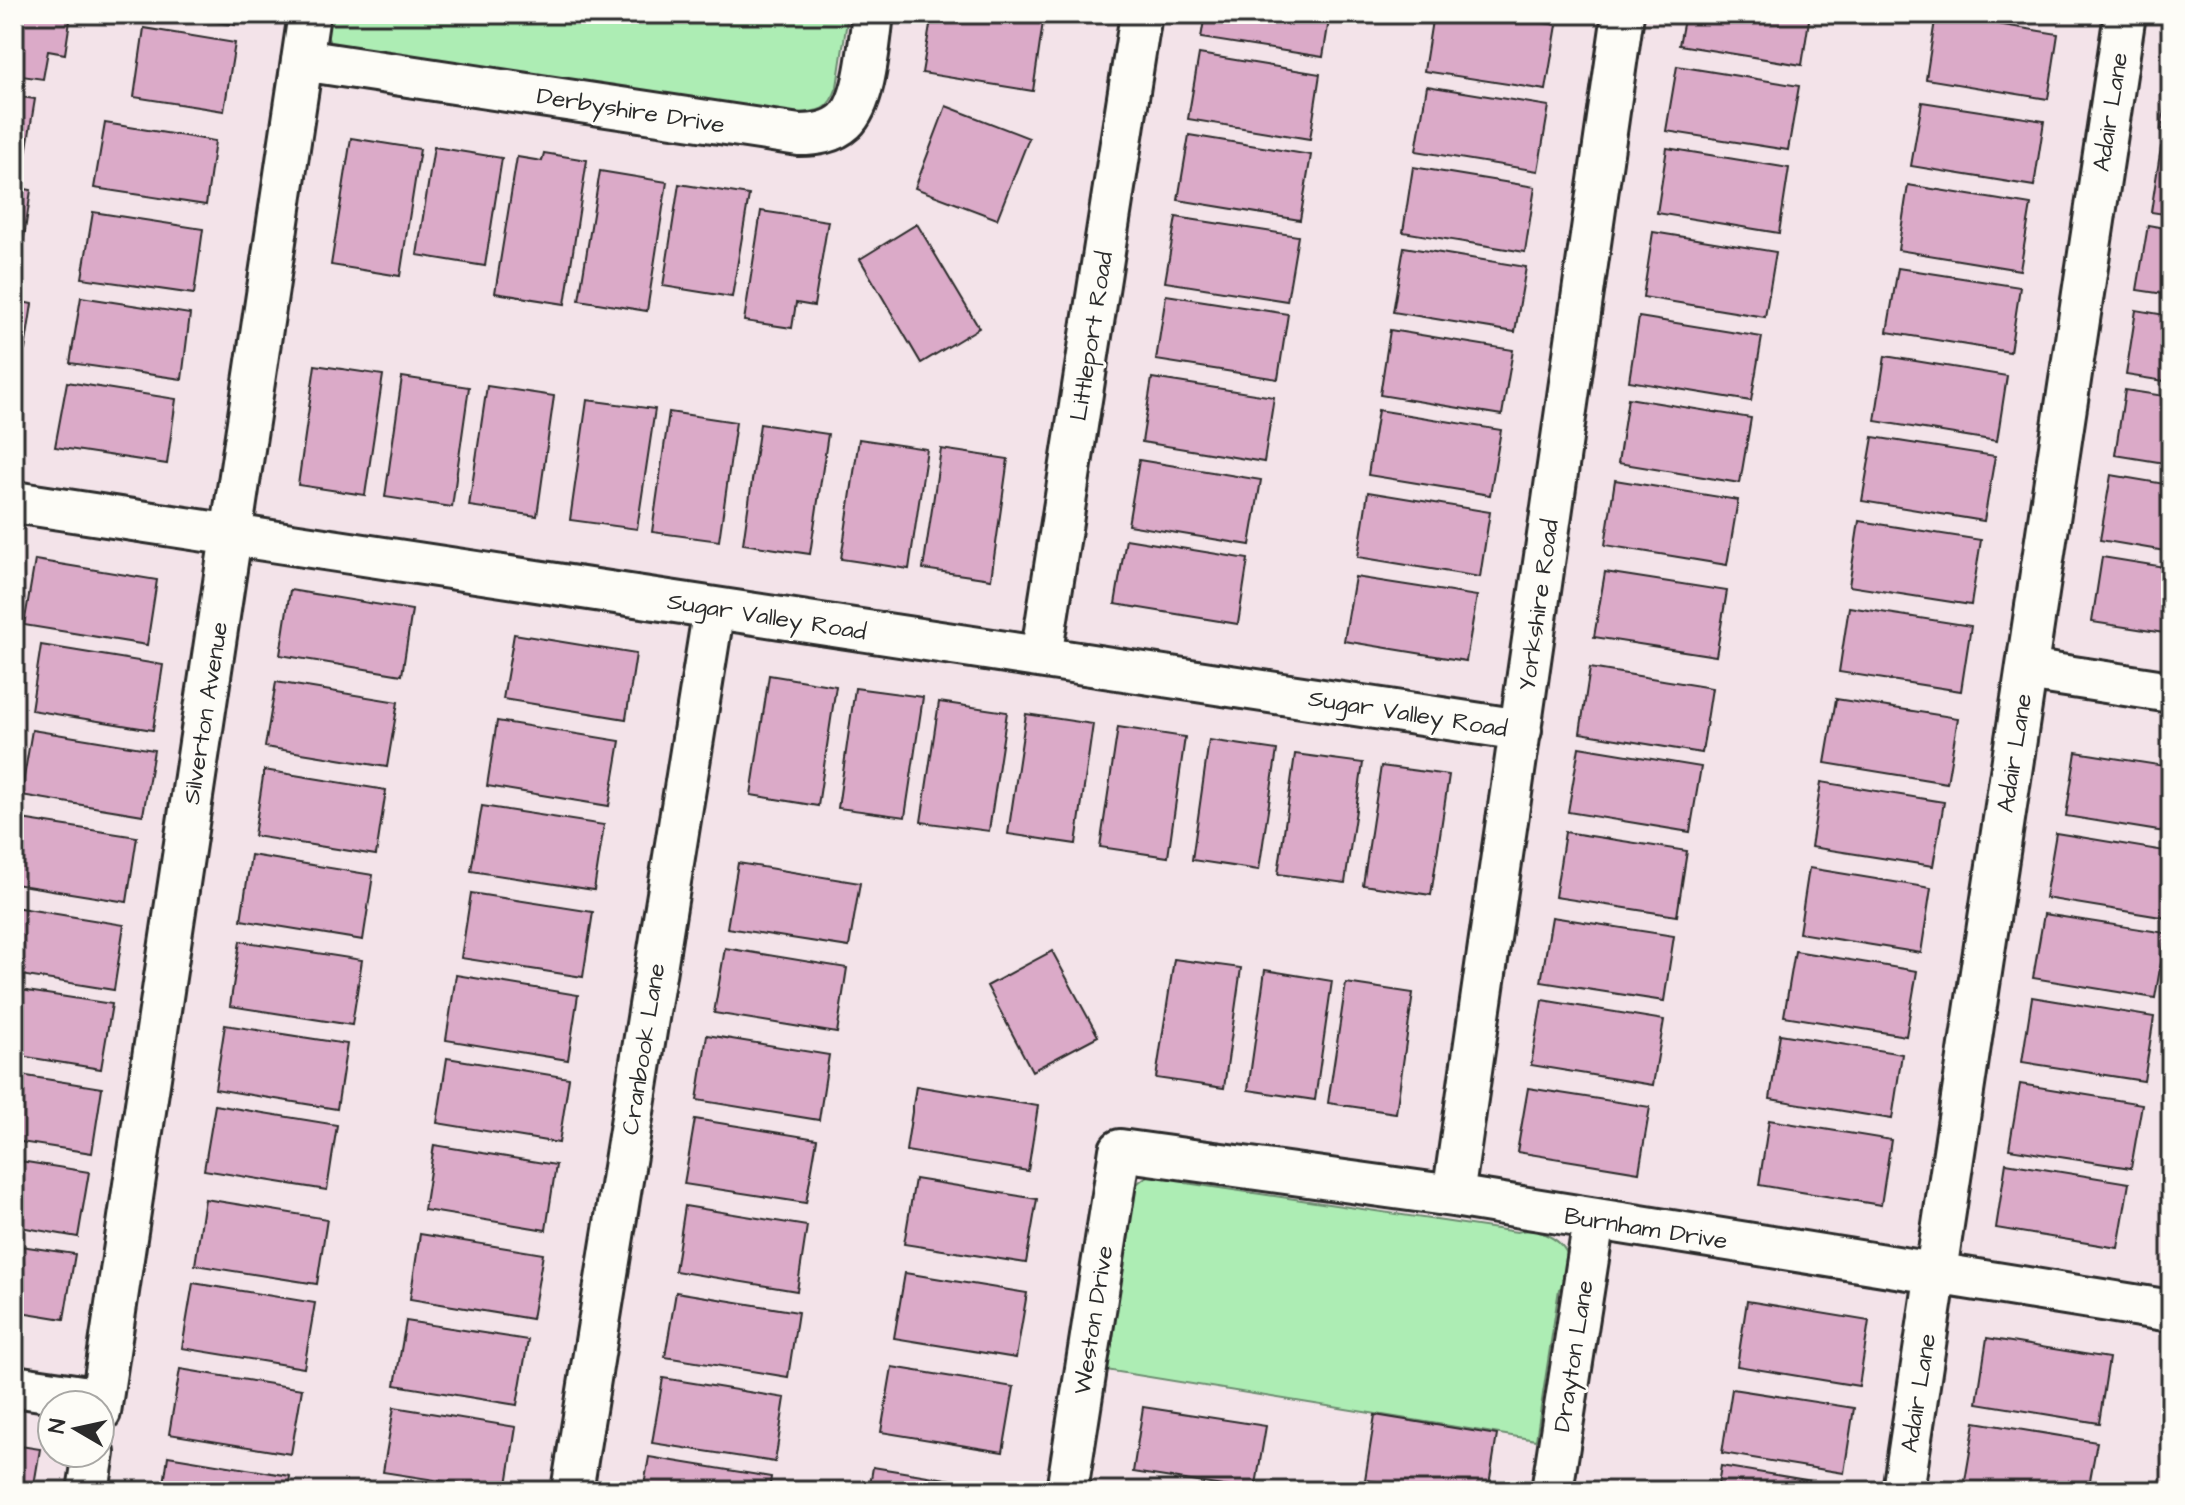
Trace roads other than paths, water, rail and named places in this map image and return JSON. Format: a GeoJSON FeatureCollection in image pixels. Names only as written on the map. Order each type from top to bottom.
{"type":"FeatureCollection","features":[{"type":"Feature","properties":{"kind":"street","name":"Silverton Avenue"},"geometry":{"type":"LineString","coordinates":[[104,1389],[309,14]]}},
{"type":"Feature","properties":{"kind":"street","name":"Derbyshire Drive"},"geometry":{"type":"LineString","coordinates":[[302,60],[783,133],[821,135],[845,121],[861,93],[873,14]]}},
{"type":"Feature","properties":{"kind":"street","name":"Littleport Road"},"geometry":{"type":"LineString","coordinates":[[1041,657],[1141,14]]}},
{"type":"Feature","properties":{"kind":"street","name":"Yorkshire Road"},"geometry":{"type":"LineString","coordinates":[[1453,1196],[1623,14]]}},
{"type":"Feature","properties":{"kind":"street","name":"Adair Lane"},"geometry":{"type":"LineString","coordinates":[[1903,1491],[2125,14]]}},
{"type":"Feature","properties":{"kind":"street","name":"Sugar Valley Road"},"geometry":{"type":"LineString","coordinates":[[14,502],[1521,730]]}},
{"type":"Feature","properties":{"kind":"street","name":"Cranbook Lane"},"geometry":{"type":"LineString","coordinates":[[572,1491],[714,608]]}},
{"type":"Feature","properties":{"kind":"street"},"geometry":{"type":"LineString","coordinates":[[2027,670],[2171,692]]}},
{"type":"Feature","properties":{"kind":"street","name":"Burnham Drive"},"geometry":{"type":"LineString","coordinates":[[1120,1150],[1453,1196],[2171,1311]]}},
{"type":"Feature","properties":{"kind":"street","name":"Weston Drive"},"geometry":{"type":"LineString","coordinates":[[1067,1491],[1120,1150]]}},
{"type":"Feature","properties":{"kind":"street","name":"Drayton Lane"},"geometry":{"type":"LineString","coordinates":[[1552,1491],[1594,1220]]}},
{"type":"Feature","properties":{"kind":"street"},"geometry":{"type":"LineString","coordinates":[[14,1386],[36,1391]]}},
{"type":"Feature","properties":{"kind":"street"},"geometry":{"type":"LineString","coordinates":[[88,1491],[91,1469]]}}]}
